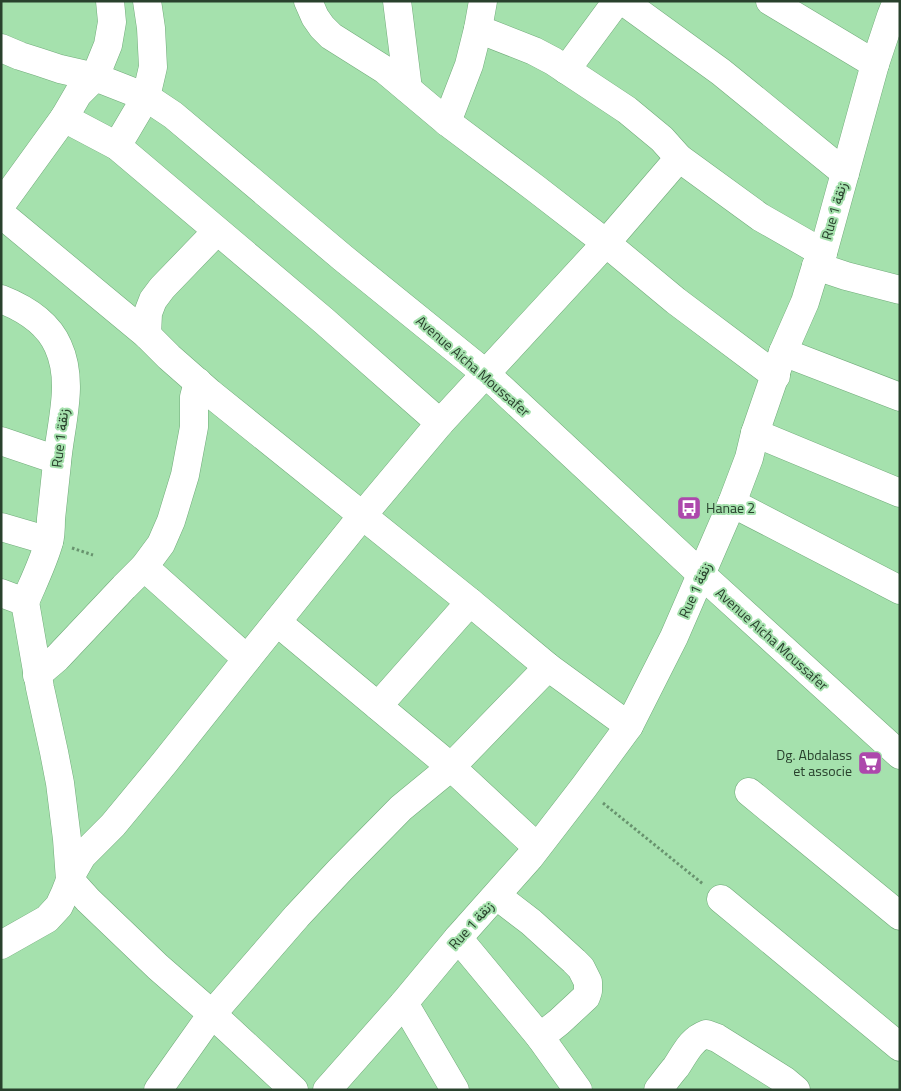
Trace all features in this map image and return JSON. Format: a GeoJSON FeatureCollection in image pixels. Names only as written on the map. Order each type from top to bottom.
{"type":"FeatureCollection","features":[{"type":"Feature","properties":{"kind":"street"},"geometry":{"type":"LineString","coordinates":[[1,205],[64,118],[78,94],[95,77],[108,45],[112,22],[110,1]]}},
{"type":"Feature","properties":{"kind":"street"},"geometry":{"type":"LineString","coordinates":[[117,146],[146,97],[153,67],[151,28],[147,1]]}},
{"type":"Feature","properties":{"kind":"street"},"geometry":{"type":"LineString","coordinates":[[308,1],[314,17],[331,36],[385,70],[448,122],[606,242],[676,301],[779,364],[900,397]]}},
{"type":"Feature","properties":{"kind":"street"},"geometry":{"type":"LineString","coordinates":[[398,1],[408,89]]}},
{"type":"Feature","properties":{"kind":"street"},"geometry":{"type":"LineString","coordinates":[[448,122],[469,65],[483,1]]}},
{"type":"Feature","properties":{"kind":"street"},"geometry":{"type":"LineString","coordinates":[[566,70],[617,1]]}},
{"type":"Feature","properties":{"kind":"street"},"geometry":{"type":"LineString","coordinates":[[623,1],[721,72],[845,173]]}},
{"type":"Feature","properties":{"kind":"street"},"geometry":{"type":"LineString","coordinates":[[770,1],[876,64]]}},
{"type":"Feature","properties":{"kind":"street","name":"Rue 1 زنقة"},"geometry":{"type":"LineString","coordinates":[[327,1090],[537,848],[629,726],[702,575],[749,458],[755,433],[779,364],[819,259],[876,64],[897,1]]}},
{"type":"Feature","properties":{"kind":"street"},"geometry":{"type":"LineString","coordinates":[[478,29],[534,51],[627,110],[662,139],[679,158],[819,259],[846,276],[900,290]]}},
{"type":"Feature","properties":{"kind":"street","name":"Avenue Aicha Moussafer"},"geometry":{"type":"LineString","coordinates":[[1,48],[46,65],[95,77],[146,97],[173,115],[485,374],[900,755]]}},
{"type":"Feature","properties":{"kind":"street"},"geometry":{"type":"LineString","coordinates":[[64,118],[117,146],[323,320],[440,423]]}},
{"type":"Feature","properties":{"kind":"street"},"geometry":{"type":"LineString","coordinates":[[1,945],[47,919],[59,906],[82,856],[113,825],[140,793],[362,516],[440,423],[606,242],[679,158]]}},
{"type":"Feature","properties":{"kind":"street"},"geometry":{"type":"LineString","coordinates":[[1,214],[147,335],[198,382],[362,516],[548,667],[629,726]]}},
{"type":"Feature","properties":{"kind":"street"},"geometry":{"type":"LineString","coordinates":[[147,335],[148,313],[153,300],[162,288],[217,231]]}},
{"type":"Feature","properties":{"kind":"street","name":"Rue 1 زنقة"},"geometry":{"type":"LineString","coordinates":[[1,298],[35,317],[47,329],[58,345],[66,378],[63,422],[57,460],[49,541],[38,573],[13,598]]}},
{"type":"Feature","properties":{"kind":"street"},"geometry":{"type":"LineString","coordinates":[[38,675],[57,658],[144,567],[161,544],[171,521],[185,475],[194,426],[194,397],[198,382]]}},
{"type":"Feature","properties":{"kind":"street"},"geometry":{"type":"LineString","coordinates":[[755,433],[900,493]]}},
{"type":"Feature","properties":{"kind":"street"},"geometry":{"type":"LineString","coordinates":[[1,441],[57,460]]}},
{"type":"Feature","properties":{"kind":"street"},"geometry":{"type":"LineString","coordinates":[[732,503],[900,590]]}},
{"type":"Feature","properties":{"kind":"street"},"geometry":{"type":"LineString","coordinates":[[1,527],[49,541]]}},
{"type":"Feature","properties":{"kind":"street"},"geometry":{"type":"LineString","coordinates":[[144,567],[247,658]]}},
{"type":"Feature","properties":{"kind":"street"},"geometry":{"type":"LineString","coordinates":[[13,598],[38,675],[54,752],[60,783],[70,880],[88,900],[158,967],[294,1090]]}},
{"type":"Feature","properties":{"kind":"street"},"geometry":{"type":"LineString","coordinates":[[378,706],[470,602]]}},
{"type":"Feature","properties":{"kind":"street"},"geometry":{"type":"LineString","coordinates":[[277,622],[451,767],[537,848]]}},
{"type":"Feature","properties":{"kind":"street"},"geometry":{"type":"LineString","coordinates":[[158,1090],[212,1014],[297,916],[401,808],[451,767],[548,667]]}},
{"type":"Feature","properties":{"kind":"street"},"geometry":{"type":"LineString","coordinates":[[749,792],[900,916]]}},
{"type":"Feature","properties":{"kind":"street"},"geometry":{"type":"LineString","coordinates":[[496,896],[531,922],[574,961],[581,968],[588,982],[586,997],[540,1037]]}},
{"type":"Feature","properties":{"kind":"street"},"geometry":{"type":"LineString","coordinates":[[721,899],[900,1047]]}},
{"type":"Feature","properties":{"kind":"street"},"geometry":{"type":"LineString","coordinates":[[458,938],[540,1037],[578,1090]]}},
{"type":"Feature","properties":{"kind":"street"},"geometry":{"type":"LineString","coordinates":[[404,1003],[455,1090]]}},
{"type":"Feature","properties":{"kind":"street"},"geometry":{"type":"LineString","coordinates":[[658,1090],[688,1046],[706,1034],[717,1038],[786,1087]]}},
{"type":"Feature","properties":{"kind":"path"},"geometry":{"type":"LineString","coordinates":[[584,787],[721,899]]}},
{"type":"Feature","properties":{"kind":"place","name":"Hanae 2"},"geometry":{"type":"Point","coordinates":[689,508]}},
{"type":"Feature","properties":{"kind":"place","name":"Dg. Abdalass et associe"},"geometry":{"type":"Point","coordinates":[870,763]}}]}
